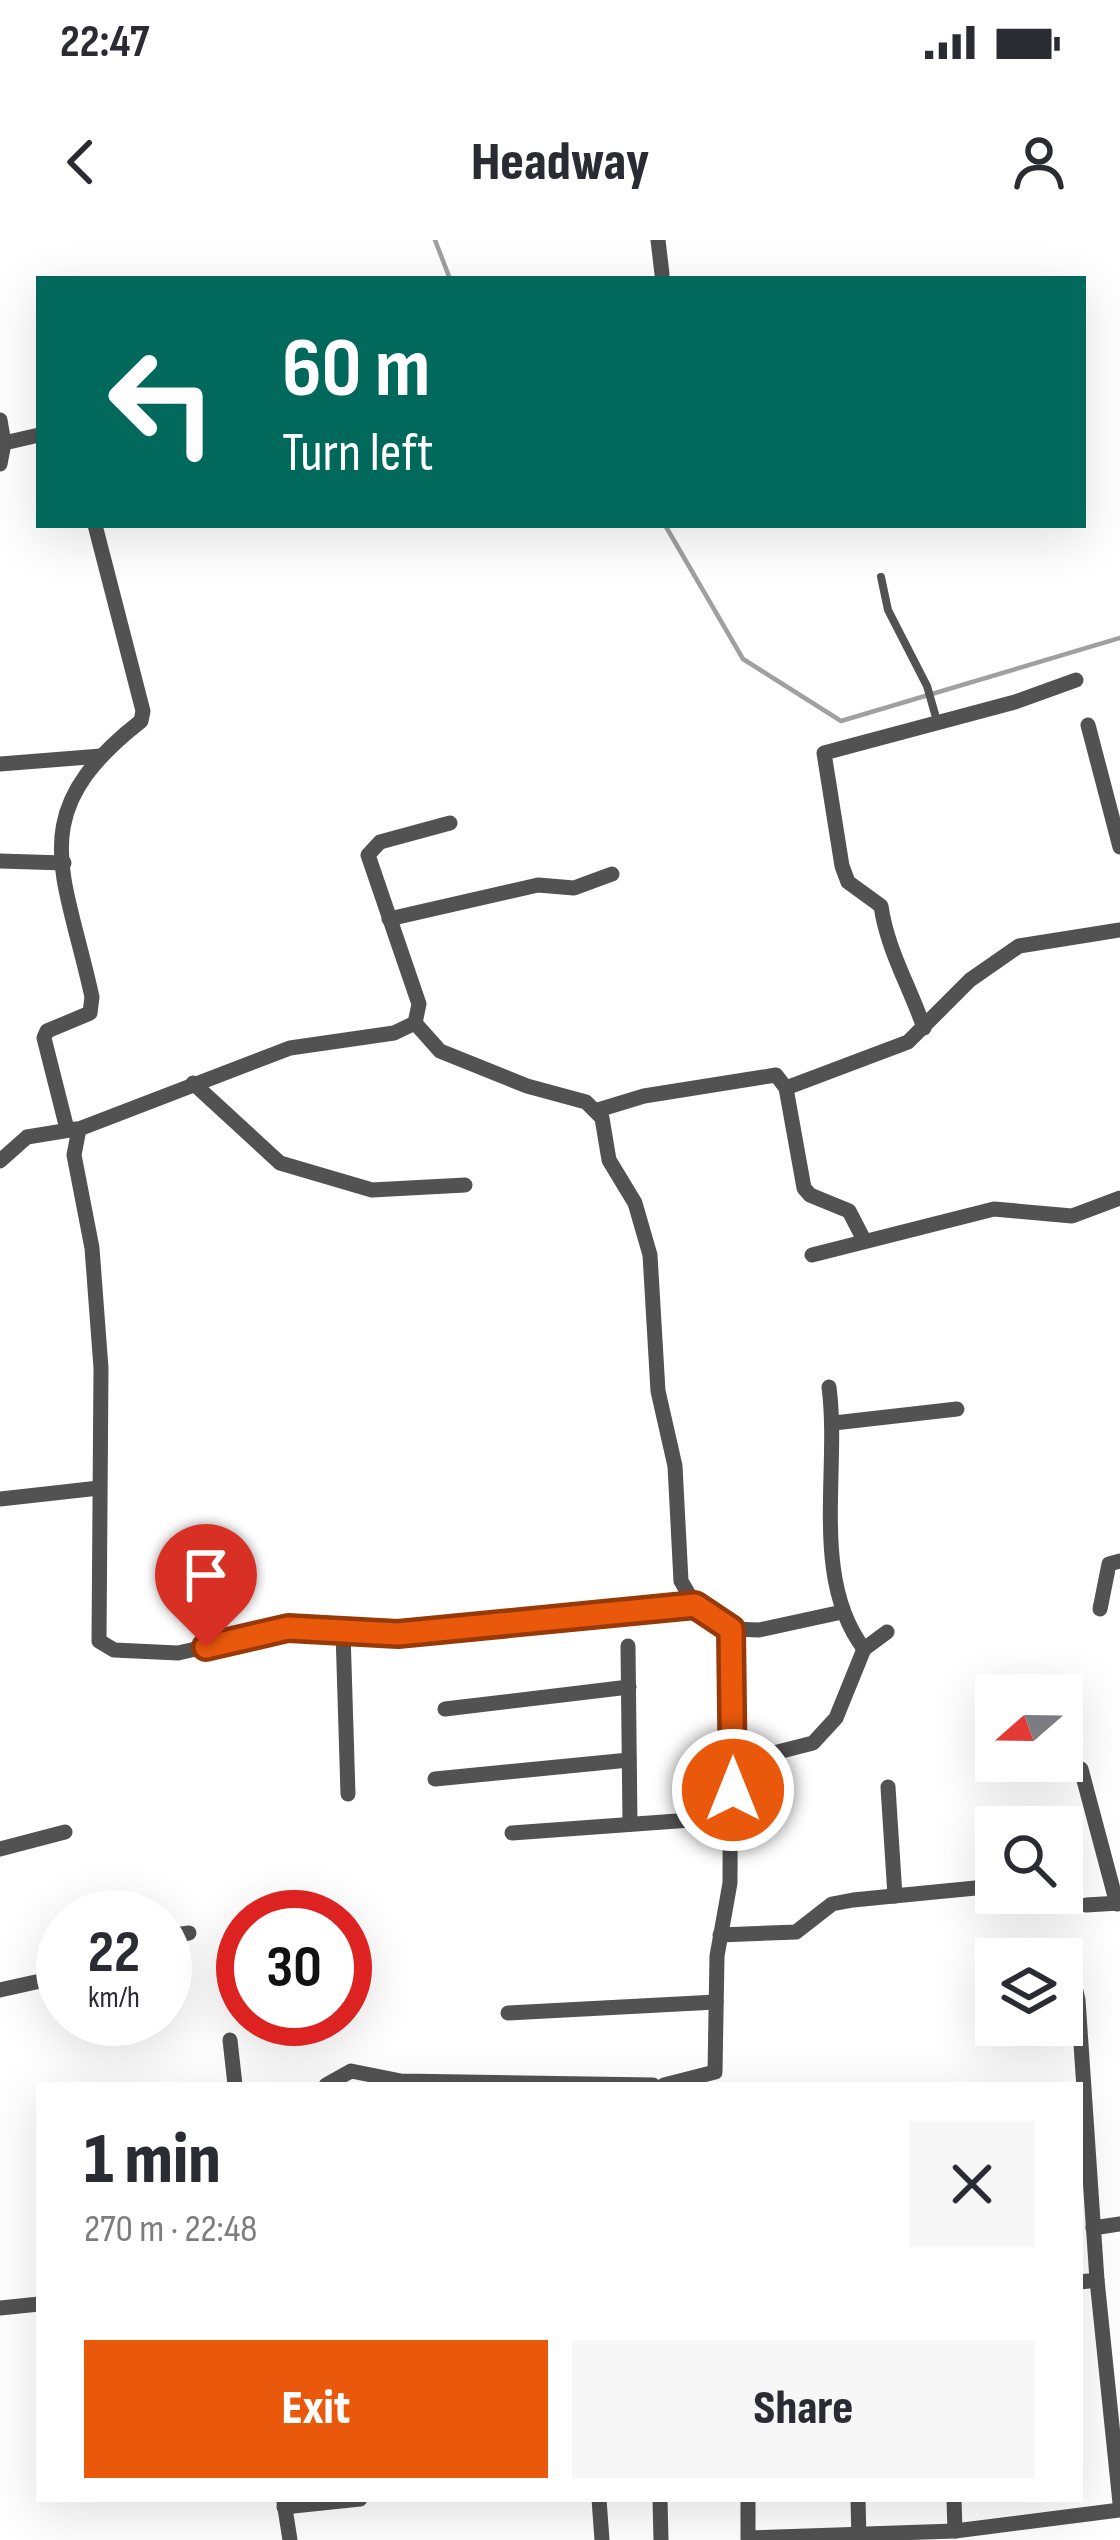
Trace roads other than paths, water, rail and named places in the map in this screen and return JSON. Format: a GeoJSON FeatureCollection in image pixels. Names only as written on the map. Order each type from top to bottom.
{"type":"FeatureCollection","features":[{"type":"Feature","properties":{"kind":"street"},"geometry":{"type":"LineString","coordinates":[[658,240],[662,274]]}},
{"type":"Feature","properties":{"kind":"street"},"geometry":{"type":"LineString","coordinates":[[0,420],[0,464]]}},
{"type":"Feature","properties":{"kind":"street"},"geometry":{"type":"LineString","coordinates":[[2,443],[36,436]]}},
{"type":"Feature","properties":{"kind":"street"},"geometry":{"type":"LineString","coordinates":[[95,528],[143,711],[141,721],[81,776],[63,814],[58,833],[92,997],[89,1013],[53,1027],[44,1038],[73,1129],[92,1248],[101,1368],[95,1622],[105,1647],[178,1653],[271,1630],[497,1626],[695,1605]]}},
{"type":"Feature","properties":{"kind":"street"},"geometry":{"type":"LineString","coordinates":[[924,1028],[904,967],[887,940],[881,906],[848,882],[842,866],[824,753],[1076,680]]}},
{"type":"Feature","properties":{"kind":"street"},"geometry":{"type":"LineString","coordinates":[[1088,725],[1120,847]]}},
{"type":"Feature","properties":{"kind":"street"},"geometry":{"type":"LineString","coordinates":[[0,764],[104,756]]}},
{"type":"Feature","properties":{"kind":"street"},"geometry":{"type":"LineString","coordinates":[[415,1023],[419,1004],[368,863],[370,850],[380,842],[450,823]]}},
{"type":"Feature","properties":{"kind":"street"},"geometry":{"type":"LineString","coordinates":[[0,861],[64,863]]}},
{"type":"Feature","properties":{"kind":"street"},"geometry":{"type":"LineString","coordinates":[[388,919],[538,885],[574,888],[613,874]]}},
{"type":"Feature","properties":{"kind":"street"},"geometry":{"type":"LineString","coordinates":[[786,1088],[881,1053],[924,1028],[970,980],[1019,946],[1120,930]]}},
{"type":"Feature","properties":{"kind":"street"},"geometry":{"type":"LineString","coordinates":[[0,1161],[27,1137],[73,1129],[290,1048],[394,1033],[415,1023]]}},
{"type":"Feature","properties":{"kind":"street"},"geometry":{"type":"LineString","coordinates":[[415,1023],[440,1051],[472,1066],[574,1097],[598,1110],[644,1096],[776,1075],[786,1088],[804,1188],[810,1196],[850,1211],[864,1240]]}},
{"type":"Feature","properties":{"kind":"street"},"geometry":{"type":"LineString","coordinates":[[193,1083],[280,1163],[372,1190],[465,1185]]}},
{"type":"Feature","properties":{"kind":"street"},"geometry":{"type":"LineString","coordinates":[[598,1110],[609,1160],[635,1203],[650,1255],[658,1391],[675,1466],[681,1582],[695,1605],[731,1629],[759,1630],[842,1612]]}},
{"type":"Feature","properties":{"kind":"street"},"geometry":{"type":"LineString","coordinates":[[812,1255],[994,1209],[1072,1216],[1120,1198]]}},
{"type":"Feature","properties":{"kind":"street"},"geometry":{"type":"LineString","coordinates":[[829,1387],[834,1423],[833,1565],[842,1612],[864,1649]]}},
{"type":"Feature","properties":{"kind":"street"},"geometry":{"type":"LineString","coordinates":[[834,1423],[957,1409]]}},
{"type":"Feature","properties":{"kind":"street"},"geometry":{"type":"LineString","coordinates":[[0,1499],[99,1488]]}},
{"type":"Feature","properties":{"kind":"street"},"geometry":{"type":"LineString","coordinates":[[1100,1609],[1109,1564],[1120,1561]]}},
{"type":"Feature","properties":{"kind":"street"},"geometry":{"type":"LineString","coordinates":[[676,2082],[716,2072],[720,1935],[730,1882],[731,1629]]}},
{"type":"Feature","properties":{"kind":"street"},"geometry":{"type":"LineString","coordinates":[[344,1632],[348,1794]]}},
{"type":"Feature","properties":{"kind":"street"},"geometry":{"type":"LineString","coordinates":[[734,1763],[813,1743],[836,1718],[864,1649],[886,1632]]}},
{"type":"Feature","properties":{"kind":"street"},"geometry":{"type":"LineString","coordinates":[[628,1646],[630,1824]]}},
{"type":"Feature","properties":{"kind":"street"},"geometry":{"type":"LineString","coordinates":[[445,1708],[628,1687]]}},
{"type":"Feature","properties":{"kind":"street"},"geometry":{"type":"LineString","coordinates":[[436,1779],[629,1760]]}},
{"type":"Feature","properties":{"kind":"street"},"geometry":{"type":"LineString","coordinates":[[1083,1772],[1118,1904],[1086,1905]]}},
{"type":"Feature","properties":{"kind":"street"},"geometry":{"type":"LineString","coordinates":[[888,1787],[896,1896]]}},
{"type":"Feature","properties":{"kind":"street"},"geometry":{"type":"LineString","coordinates":[[512,1833],[732,1817]]}},
{"type":"Feature","properties":{"kind":"street"},"geometry":{"type":"LineString","coordinates":[[0,1849],[65,1832]]}},
{"type":"Feature","properties":{"kind":"street"},"geometry":{"type":"LineString","coordinates":[[720,1935],[796,1932],[832,1904],[975,1888]]}},
{"type":"Feature","properties":{"kind":"street"},"geometry":{"type":"LineString","coordinates":[[0,1990],[36,1982]]}},
{"type":"Feature","properties":{"kind":"street"},"geometry":{"type":"LineString","coordinates":[[508,2013],[716,2002]]}},
{"type":"Feature","properties":{"kind":"street"},"geometry":{"type":"LineString","coordinates":[[231,2046],[235,2082]]}},
{"type":"Feature","properties":{"kind":"street"},"geometry":{"type":"LineString","coordinates":[[747,2502],[741,2539],[955,2531],[1120,2506],[1111,2333],[1089,2281],[1093,2228],[1081,2046]]}},
{"type":"Feature","properties":{"kind":"street"},"geometry":{"type":"LineString","coordinates":[[331,2082],[351,2071],[380,2081],[448,2082]]}},
{"type":"Feature","properties":{"kind":"street"},"geometry":{"type":"LineString","coordinates":[[1093,2228],[1120,2224]]}},
{"type":"Feature","properties":{"kind":"street"},"geometry":{"type":"LineString","coordinates":[[0,2308],[36,2304]]}},
{"type":"Feature","properties":{"kind":"street"},"geometry":{"type":"LineString","coordinates":[[599,2502],[602,2540]]}},
{"type":"Feature","properties":{"kind":"street"},"geometry":{"type":"LineString","coordinates":[[660,2502],[661,2540]]}},
{"type":"Feature","properties":{"kind":"street"},"geometry":{"type":"LineString","coordinates":[[858,2502],[859,2538]]}},
{"type":"Feature","properties":{"kind":"street"},"geometry":{"type":"LineString","coordinates":[[954,2502],[955,2531]]}},
{"type":"Feature","properties":{"kind":"street"},"geometry":{"type":"LineString","coordinates":[[284,2503],[290,2540]]}},
{"type":"Feature","properties":{"kind":"lane"},"geometry":{"type":"LineString","coordinates":[[881,577],[888,610],[927,686],[935,718]]}},
{"type":"Feature","properties":{"kind":"waterway"},"geometry":{"type":"LineString","coordinates":[[435,240],[449,276]]}},
{"type":"Feature","properties":{"kind":"waterway"},"geometry":{"type":"LineString","coordinates":[[667,528],[743,659],[841,721],[1120,638]]}}]}
